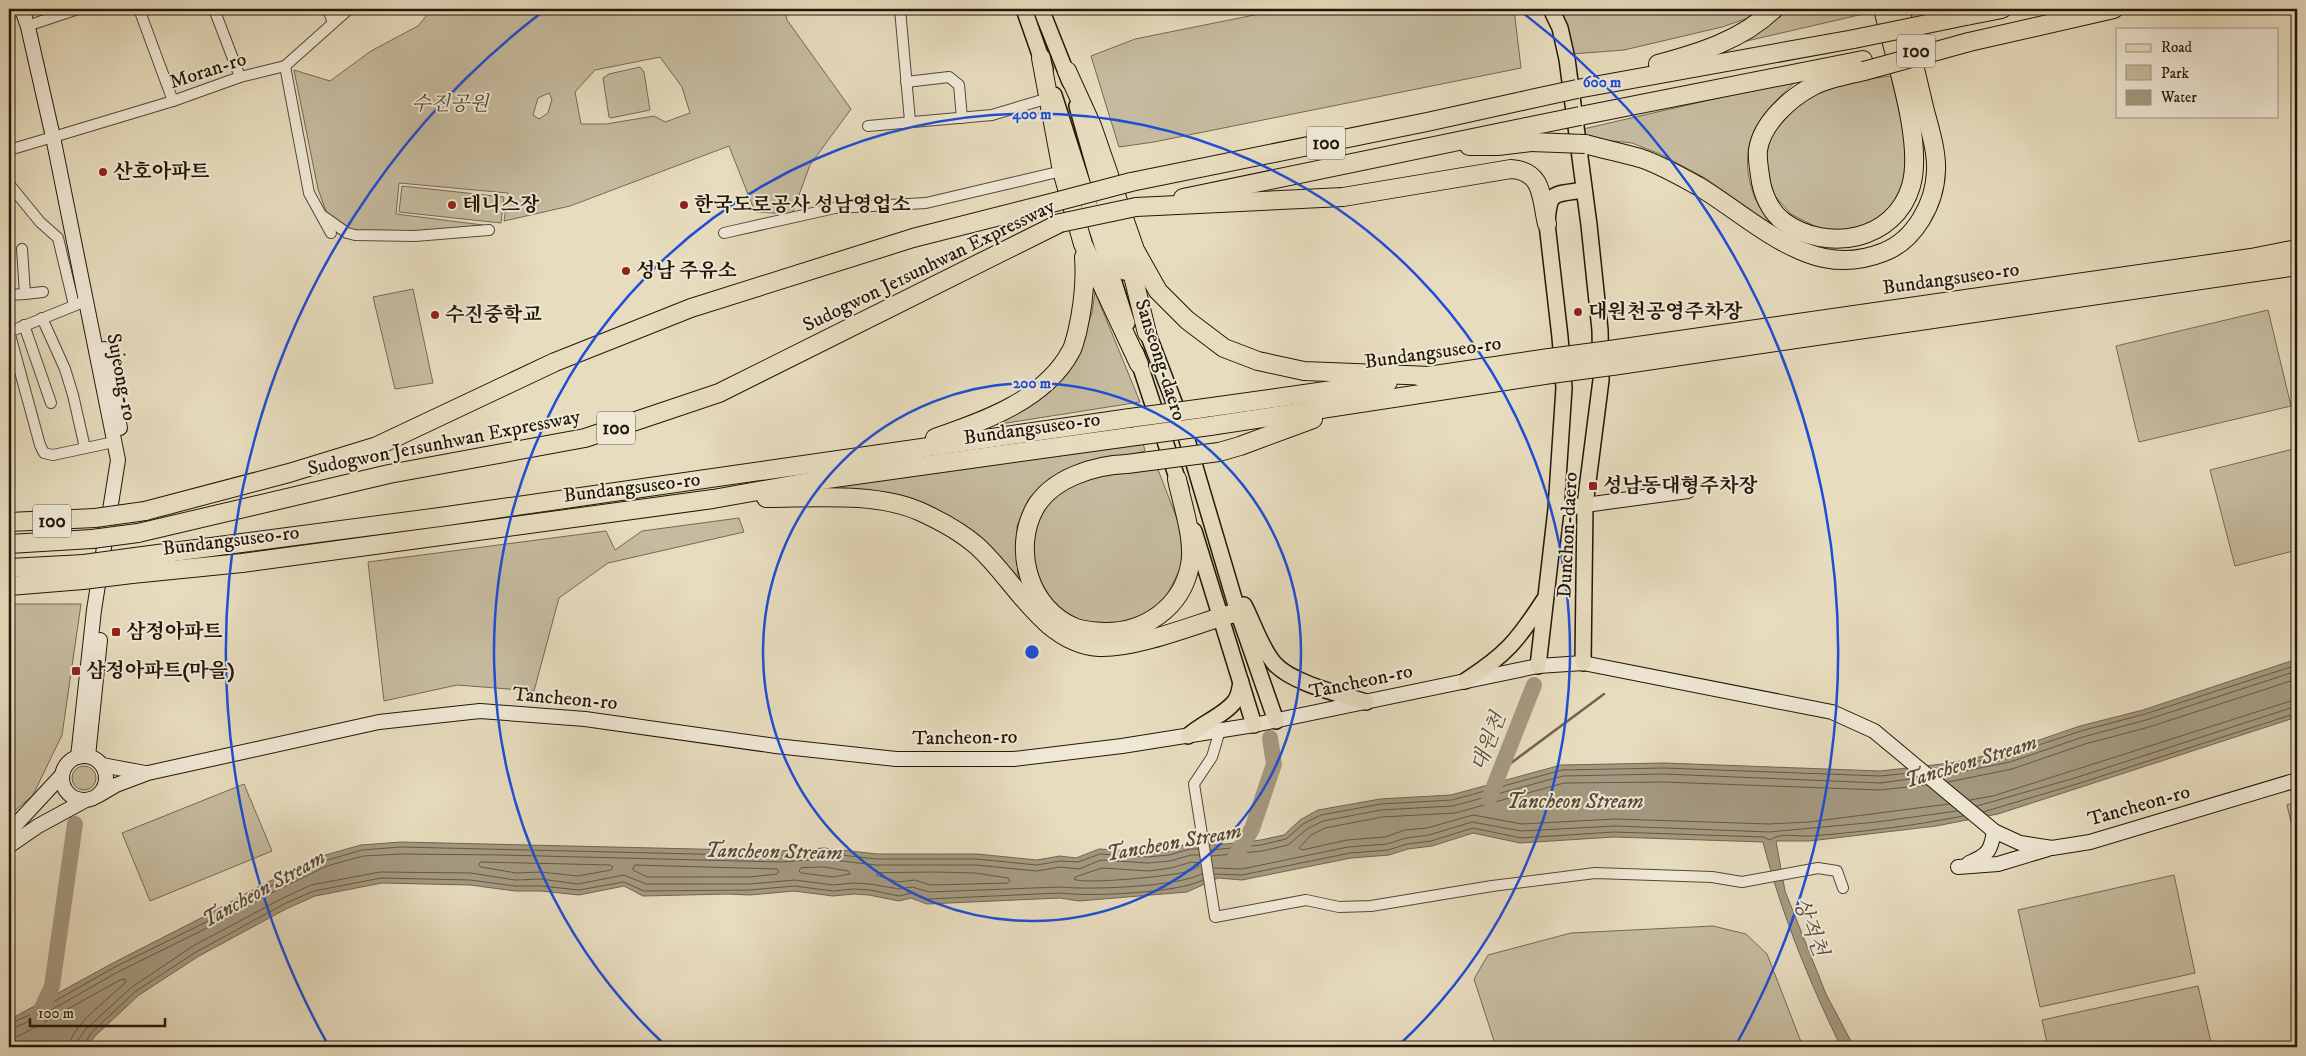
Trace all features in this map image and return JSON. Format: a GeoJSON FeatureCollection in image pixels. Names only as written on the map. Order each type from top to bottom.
{"type":"FeatureCollection","features":[{"type":"Feature","properties":{"kind":"highway"},"geometry":{"type":"LineString","coordinates":[[1577,89],[1631,71],[1700,53],[1736,36],[1774,9]]}},
{"type":"Feature","properties":{"kind":"highway"},"geometry":{"type":"LineString","coordinates":[[1863,65],[1814,86],[1790,101],[1773,119],[1762,137],[1758,150],[1761,187],[1769,205],[1783,221],[1801,231],[1825,238],[1845,239],[1866,235],[1885,224],[1900,211],[1911,187],[1915,151],[1910,120],[1883,9]]}},
{"type":"Feature","properties":{"kind":"highway"},"geometry":{"type":"LineString","coordinates":[[1529,135],[1585,144],[1642,159],[1697,186],[1806,253],[1823,258],[1846,261],[1866,260],[1890,250],[1907,237],[1922,219],[1932,195],[1936,170],[1929,128],[1900,9]]}},
{"type":"Feature","properties":{"kind":"highway","name":"Sudogwon Je1sunhwan Expressway"},"geometry":{"type":"LineString","coordinates":[[9,522],[95,518],[145,511],[289,473],[377,446],[556,362],[691,308],[913,238],[1131,182],[1417,124],[1577,89],[1854,39],[2002,9]]}},
{"type":"Feature","properties":{"kind":"highway","name":"Sudogwon Je1sunhwan Expressway"},"geometry":{"type":"LineString","coordinates":[[9,544],[92,539],[138,533],[389,474],[594,435],[719,393],[1060,223],[1431,146],[1529,135],[1580,116],[1863,65],[2114,9]]}},
{"type":"Feature","properties":{"kind":"highway"},"geometry":{"type":"LineString","coordinates":[[894,452],[984,421],[1034,392],[1054,374],[1072,350],[1083,308],[1086,278],[1082,244],[1062,171],[1041,58]]}},
{"type":"Feature","properties":{"kind":"highway"},"geometry":{"type":"LineString","coordinates":[[1067,72],[1092,126],[1135,250],[1158,290],[1187,320],[1224,348],[1258,360],[1304,371],[1432,376]]}},
{"type":"Feature","properties":{"kind":"highway"},"geometry":{"type":"LineString","coordinates":[[1136,207],[1335,198],[1511,169],[1526,172],[1538,184],[1547,224]]}},
{"type":"Feature","properties":{"kind":"highway"},"geometry":{"type":"LineString","coordinates":[[1114,191],[1147,332]]}},
{"type":"Feature","properties":{"kind":"highway"},"geometry":{"type":"LineString","coordinates":[[1082,244],[1139,364]]}},
{"type":"Feature","properties":{"kind":"highway","name":"Bundangsuseo-ro"},"geometry":{"type":"LineString","coordinates":[[1607,365],[2297,249]]}},
{"type":"Feature","properties":{"kind":"highway","name":"Bundangsuseo-ro"},"geometry":{"type":"LineString","coordinates":[[1607,365],[2297,266]]}},
{"type":"Feature","properties":{"kind":"highway"},"geometry":{"type":"LineString","coordinates":[[1550,366],[1607,365]]}},
{"type":"Feature","properties":{"kind":"highway","name":"Bundangsuseo-ro"},"geometry":{"type":"LineString","coordinates":[[83,572],[135,557],[272,540],[1432,376],[1550,366]]}},
{"type":"Feature","properties":{"kind":"highway","name":"Bundangsuseo-ro"},"geometry":{"type":"LineString","coordinates":[[83,572],[132,574],[242,563],[712,498],[820,480],[1351,405],[1550,366]]}},
{"type":"Feature","properties":{"kind":"highway"},"geometry":{"type":"LineString","coordinates":[[1178,479],[1191,540],[1190,564],[1182,587],[1165,612],[1144,625],[1120,632],[1077,628],[1056,616],[1037,595],[1028,575],[1023,545],[1028,521],[1040,499],[1058,484],[1085,472],[1113,464],[1127,464],[1219,452],[1351,405]]}},
{"type":"Feature","properties":{"kind":"highway"},"geometry":{"type":"LineString","coordinates":[[712,498],[881,500],[918,510],[947,526],[976,546],[1054,630],[1076,642],[1099,646],[1125,644],[1238,612]]}},
{"type":"Feature","properties":{"kind":"highway"},"geometry":{"type":"LineString","coordinates":[[9,568],[83,572]]}},
{"type":"Feature","properties":{"kind":"highway"},"geometry":{"type":"LineString","coordinates":[[9,586],[83,572]]}},
{"type":"Feature","properties":{"kind":"main road","name":"Sujeong-ro"},"geometry":{"type":"LineString","coordinates":[[21,9],[28,27],[56,136],[126,460],[103,607],[83,757]]}},
{"type":"Feature","properties":{"kind":"main road","name":"Sujeong-ro"},"geometry":{"type":"LineString","coordinates":[[30,9],[36,23],[56,136],[80,303],[118,460],[94,610],[83,757]]}},
{"type":"Feature","properties":{"kind":"main road"},"geometry":{"type":"LineString","coordinates":[[1018,9],[1041,58]]}},
{"type":"Feature","properties":{"kind":"main road","name":"Sanseong-daero"},"geometry":{"type":"LineString","coordinates":[[1024,9],[1081,177],[1139,364],[1178,479],[1254,725]]}},
{"type":"Feature","properties":{"kind":"main road","name":"Sanseong-daero"},"geometry":{"type":"LineString","coordinates":[[1041,9],[1067,72],[1124,274],[1182,423],[1228,571],[1238,612],[1276,721]]}},
{"type":"Feature","properties":{"kind":"main road"},"geometry":{"type":"LineString","coordinates":[[1541,9],[1560,28]]}},
{"type":"Feature","properties":{"kind":"main road"},"geometry":{"type":"LineString","coordinates":[[1547,224],[1549,203],[1552,197],[1584,190],[1566,60],[1560,28],[1552,9]]}},
{"type":"Feature","properties":{"kind":"main road","name":"Dunchon-daero"},"geometry":{"type":"LineString","coordinates":[[1583,663],[1585,505],[1607,365],[1600,330],[1584,190]]}},
{"type":"Feature","properties":{"kind":"main road","name":"Dunchon-daero"},"geometry":{"type":"LineString","coordinates":[[1538,666],[1556,509],[1564,388],[1547,224]]}},
{"type":"Feature","properties":{"kind":"main road"},"geometry":{"type":"LineString","coordinates":[[1556,509],[1688,491]]}},
{"type":"Feature","properties":{"kind":"main road"},"geometry":{"type":"LineString","coordinates":[[1228,571],[1262,645],[1275,664],[1293,676],[1366,702]]}},
{"type":"Feature","properties":{"kind":"main road"},"geometry":{"type":"LineString","coordinates":[[1465,681],[1492,664],[1511,647],[1545,598]]}},
{"type":"Feature","properties":{"kind":"main road","name":"Tancheon-ro"},"geometry":{"type":"LineString","coordinates":[[99,795],[116,785],[148,773],[379,722],[480,711],[585,719],[776,746],[896,759],[1014,759],[1122,746],[1254,725],[1538,666],[1583,663],[1832,712],[1874,731],[1993,830],[2020,844],[2052,848],[2090,842],[2297,780]]}},
{"type":"Feature","properties":{"kind":"main road"},"geometry":{"type":"LineString","coordinates":[[1188,736],[1200,725],[1222,713],[1236,700],[1241,682]]}},
{"type":"Feature","properties":{"kind":"main road"},"geometry":{"type":"LineString","coordinates":[[9,832],[61,776],[68,762],[83,757],[102,765],[148,773]]}},
{"type":"Feature","properties":{"kind":"main road"},"geometry":{"type":"LineString","coordinates":[[9,846],[38,826],[99,795],[106,780],[102,765]]}},
{"type":"Feature","properties":{"kind":"main road"},"geometry":{"type":"LineString","coordinates":[[61,776],[63,787],[69,796],[84,801]]}},
{"type":"Feature","properties":{"kind":"main road"},"geometry":{"type":"LineString","coordinates":[[1993,830],[1991,849],[1980,858],[1958,867],[1998,864],[2052,848]]}},
{"type":"Feature","properties":{"kind":"street"},"geometry":{"type":"LineString","coordinates":[[9,14],[21,9]]}},
{"type":"Feature","properties":{"kind":"street"},"geometry":{"type":"LineString","coordinates":[[36,23],[78,9]]}},
{"type":"Feature","properties":{"kind":"street"},"geometry":{"type":"LineString","coordinates":[[139,9],[173,101]]}},
{"type":"Feature","properties":{"kind":"street"},"geometry":{"type":"LineString","coordinates":[[214,9],[240,77]]}},
{"type":"Feature","properties":{"kind":"street"},"geometry":{"type":"LineString","coordinates":[[328,9],[333,23]]}},
{"type":"Feature","properties":{"kind":"street","name":"Moran-ro"},"geometry":{"type":"LineString","coordinates":[[9,150],[173,101],[240,77],[285,66],[349,9]]}},
{"type":"Feature","properties":{"kind":"street"},"geometry":{"type":"LineString","coordinates":[[900,9],[910,121]]}},
{"type":"Feature","properties":{"kind":"street"},"geometry":{"type":"LineString","coordinates":[[285,66],[309,193],[331,233]]}},
{"type":"Feature","properties":{"kind":"street"},"geometry":{"type":"LineString","coordinates":[[906,82],[949,77],[959,85],[962,118]]}},
{"type":"Feature","properties":{"kind":"street"},"geometry":{"type":"LineString","coordinates":[[868,126],[992,115],[1048,98]]}},
{"type":"Feature","properties":{"kind":"street"},"geometry":{"type":"LineString","coordinates":[[724,232],[835,208],[926,203],[1062,171]]}},
{"type":"Feature","properties":{"kind":"street"},"geometry":{"type":"LineString","coordinates":[[9,184],[40,222],[58,238],[80,303],[9,332],[40,445],[44,453],[53,455],[114,442]]}},
{"type":"Feature","properties":{"kind":"street"},"geometry":{"type":"LineString","coordinates":[[322,216],[347,233],[355,235],[415,236],[489,230]]}},
{"type":"Feature","properties":{"kind":"street"},"geometry":{"type":"LineString","coordinates":[[22,249],[25,294]]}},
{"type":"Feature","properties":{"kind":"street"},"geometry":{"type":"LineString","coordinates":[[9,295],[43,292]]}},
{"type":"Feature","properties":{"kind":"street"},"geometry":{"type":"LineString","coordinates":[[42,318],[70,386],[85,448]]}},
{"type":"Feature","properties":{"kind":"street"},"geometry":{"type":"LineString","coordinates":[[24,325],[51,403]]}},
{"type":"Feature","properties":{"kind":"street"},"geometry":{"type":"LineString","coordinates":[[1220,730],[1212,757],[1194,784],[1215,917],[1306,900],[1339,907],[1371,906],[1492,886],[1595,873],[1712,877],[1742,882],[1818,868],[1837,871],[1843,888]]}},
{"type":"Feature","properties":{"kind":"green space","name":"수진공원"},"geometry":{"type":"Polygon","coordinates":[[[432,9],[785,9],[787,20],[851,109],[810,165],[792,214],[755,212],[729,146],[570,206],[504,221],[508,193],[399,183],[396,214],[483,225],[443,231],[357,231],[349,229],[327,214],[318,189],[294,70],[330,81],[371,51],[418,26],[432,9]],[[660,57],[595,70],[575,92],[581,124],[606,124],[654,116],[665,122],[690,113],[682,87],[660,57]],[[549,93],[538,98],[533,115],[539,119],[548,113],[552,99],[549,93]]]}},
{"type":"Feature","properties":{"kind":"green space"},"geometry":{"type":"Polygon","coordinates":[[[1284,9],[1514,9],[1521,68],[1154,142],[1119,147],[1091,56],[1135,39],[1284,9]]]}},
{"type":"Feature","properties":{"kind":"green space"},"geometry":{"type":"Polygon","coordinates":[[[1562,9],[1756,9],[1748,18],[1722,27],[1624,50],[1572,54],[1562,9]]]}},
{"type":"Feature","properties":{"kind":"green space"},"geometry":{"type":"Polygon","coordinates":[[[1789,9],[1871,9],[1872,12],[1738,43],[1760,32],[1789,9]]]}},
{"type":"Feature","properties":{"kind":"green space"},"geometry":{"type":"Polygon","coordinates":[[[640,67],[644,72],[650,110],[609,117],[603,78],[609,74],[640,67]]]}},
{"type":"Feature","properties":{"kind":"green space"},"geometry":{"type":"Polygon","coordinates":[[[1891,76],[1909,153],[1907,175],[1891,210],[1876,221],[1857,229],[1824,231],[1791,214],[1774,195],[1766,170],[1766,146],[1774,125],[1793,106],[1817,92],[1853,81],[1891,76]]]}},
{"type":"Feature","properties":{"kind":"green space"},"geometry":{"type":"Polygon","coordinates":[[[1797,80],[1762,119],[1754,132],[1749,147],[1749,179],[1755,198],[1771,224],[1705,178],[1660,154],[1632,143],[1595,139],[1570,132],[1797,80]]]}},
{"type":"Feature","properties":{"kind":"green space","name":"테니스장"},"geometry":{"type":"Polygon","coordinates":[[[402,186],[504,197],[501,223],[399,212],[402,186]]]}},
{"type":"Feature","properties":{"kind":"green space"},"geometry":{"type":"Polygon","coordinates":[[[413,289],[433,383],[395,389],[373,297],[413,289]]]}},
{"type":"Feature","properties":{"kind":"green space"},"geometry":{"type":"Polygon","coordinates":[[[1095,292],[1140,402],[994,425],[1013,412],[1077,351],[1092,313],[1095,292]]]}},
{"type":"Feature","properties":{"kind":"green space"},"geometry":{"type":"Polygon","coordinates":[[[2268,310],[2291,406],[2139,442],[2116,346],[2268,310]]]}},
{"type":"Feature","properties":{"kind":"green space"},"geometry":{"type":"Polygon","coordinates":[[[1143,443],[1145,451],[1059,473],[1029,498],[1017,526],[1018,578],[996,553],[889,494],[826,487],[1143,443]]]}},
{"type":"Feature","properties":{"kind":"green space"},"geometry":{"type":"Polygon","coordinates":[[[2297,448],[2297,550],[2235,566],[2210,470],[2297,448]]]}},
{"type":"Feature","properties":{"kind":"green space"},"geometry":{"type":"Polygon","coordinates":[[[1157,467],[1186,542],[1180,569],[1165,599],[1146,616],[1119,626],[1082,624],[1064,613],[1045,594],[1034,574],[1030,546],[1034,524],[1048,501],[1071,483],[1115,471],[1157,467]]]}},
{"type":"Feature","properties":{"kind":"green space"},"geometry":{"type":"Polygon","coordinates":[[[739,518],[744,532],[608,563],[559,598],[534,691],[457,685],[384,701],[368,562],[606,531],[615,550],[642,531],[739,518]]]}},
{"type":"Feature","properties":{"kind":"green space"},"geometry":{"type":"Polygon","coordinates":[[[9,604],[81,604],[62,735],[33,795],[9,816],[9,604]]]}},
{"type":"Feature","properties":{"kind":"green space"},"geometry":{"type":"Polygon","coordinates":[[[84,766],[93,769],[96,778],[93,787],[84,790],[75,787],[72,778],[75,769],[84,766]]]}},
{"type":"Feature","properties":{"kind":"green space"},"geometry":{"type":"Polygon","coordinates":[[[244,784],[272,851],[150,901],[122,833],[244,784]]]}},
{"type":"Feature","properties":{"kind":"green space"},"geometry":{"type":"Polygon","coordinates":[[[2297,801],[2297,848],[2287,805],[2297,801]]]}},
{"type":"Feature","properties":{"kind":"green space"},"geometry":{"type":"Polygon","coordinates":[[[2174,875],[2195,973],[2040,1007],[2018,910],[2174,875]]]}},
{"type":"Feature","properties":{"kind":"green space"},"geometry":{"type":"Polygon","coordinates":[[[1713,926],[1746,934],[1767,954],[1803,1047],[1496,1047],[1474,979],[1488,955],[1571,933],[1713,926]]]}},
{"type":"Feature","properties":{"kind":"green space"},"geometry":{"type":"Polygon","coordinates":[[[2198,986],[2212,1047],[2048,1047],[2042,1020],[2198,986]]]}},
{"type":"Feature","properties":{"kind":"water","name":"Tancheon Stream"},"geometry":{"type":"Polygon","coordinates":[[[2297,659],[2297,717],[1998,814],[1936,826],[1810,841],[1776,841],[1785,891],[1826,994],[1854,1047],[1841,1047],[1818,997],[1787,921],[1763,842],[1614,837],[1520,843],[1473,833],[1432,846],[1408,849],[1389,855],[1351,858],[1242,880],[1218,878],[1187,892],[1079,901],[1060,898],[927,904],[911,898],[899,901],[869,895],[833,896],[794,891],[750,895],[643,896],[624,886],[579,895],[541,891],[515,891],[470,885],[382,883],[315,896],[286,909],[199,956],[139,995],[95,1036],[87,1047],[9,1047],[9,1020],[262,885],[322,856],[361,845],[401,842],[780,851],[824,848],[877,854],[977,854],[1037,860],[1060,856],[1076,858],[1099,849],[1147,852],[1168,850],[1190,843],[1217,845],[1261,840],[1284,835],[1300,820],[1318,810],[1380,799],[1451,795],[1561,765],[1664,763],[1880,771],[1951,763],[2007,751],[2080,726],[2143,710],[2297,659]]]}},
{"type":"Feature","properties":{"kind":"waterway","name":"대원천"},"geometry":{"type":"LineString","coordinates":[[1489,799],[1534,685]]}},
{"type":"Feature","properties":{"kind":"waterway"},"geometry":{"type":"LineString","coordinates":[[1503,769],[1604,694]]}},
{"type":"Feature","properties":{"kind":"waterway"},"geometry":{"type":"LineString","coordinates":[[1236,855],[1252,829],[1274,764],[1270,738]]}},
{"type":"Feature","properties":{"kind":"waterway"},"geometry":{"type":"LineString","coordinates":[[37,1019],[52,986],[75,824]]}},
{"type":"Feature","properties":{"kind":"place","name":"산호아파트"},"geometry":{"type":"Point","coordinates":[103,172]}},
{"type":"Feature","properties":{"kind":"place","name":"테니스장"},"geometry":{"type":"Point","coordinates":[452,205]}},
{"type":"Feature","properties":{"kind":"place","name":"한국도로공사 성남영업소"},"geometry":{"type":"Point","coordinates":[684,205]}},
{"type":"Feature","properties":{"kind":"place","name":"성남 주유소"},"geometry":{"type":"Point","coordinates":[626,271]}},
{"type":"Feature","properties":{"kind":"place","name":"대원천공영주차장"},"geometry":{"type":"Point","coordinates":[1578,312]}},
{"type":"Feature","properties":{"kind":"place","name":"수진중학교"},"geometry":{"type":"Point","coordinates":[435,315]}},
{"type":"Feature","properties":{"kind":"place","name":"성남동대형주차장"},"geometry":{"type":"Point","coordinates":[1593,486]}},
{"type":"Feature","properties":{"kind":"place","name":"삼정아파트"},"geometry":{"type":"Point","coordinates":[116,632]}},
{"type":"Feature","properties":{"kind":"place","name":"삼정아파트(마을)"},"geometry":{"type":"Point","coordinates":[76,671]}},
{"type":"Feature","properties":{"kind":"water label","name":"상적천"},"geometry":{"type":"Point","coordinates":[1810,927]}}]}
